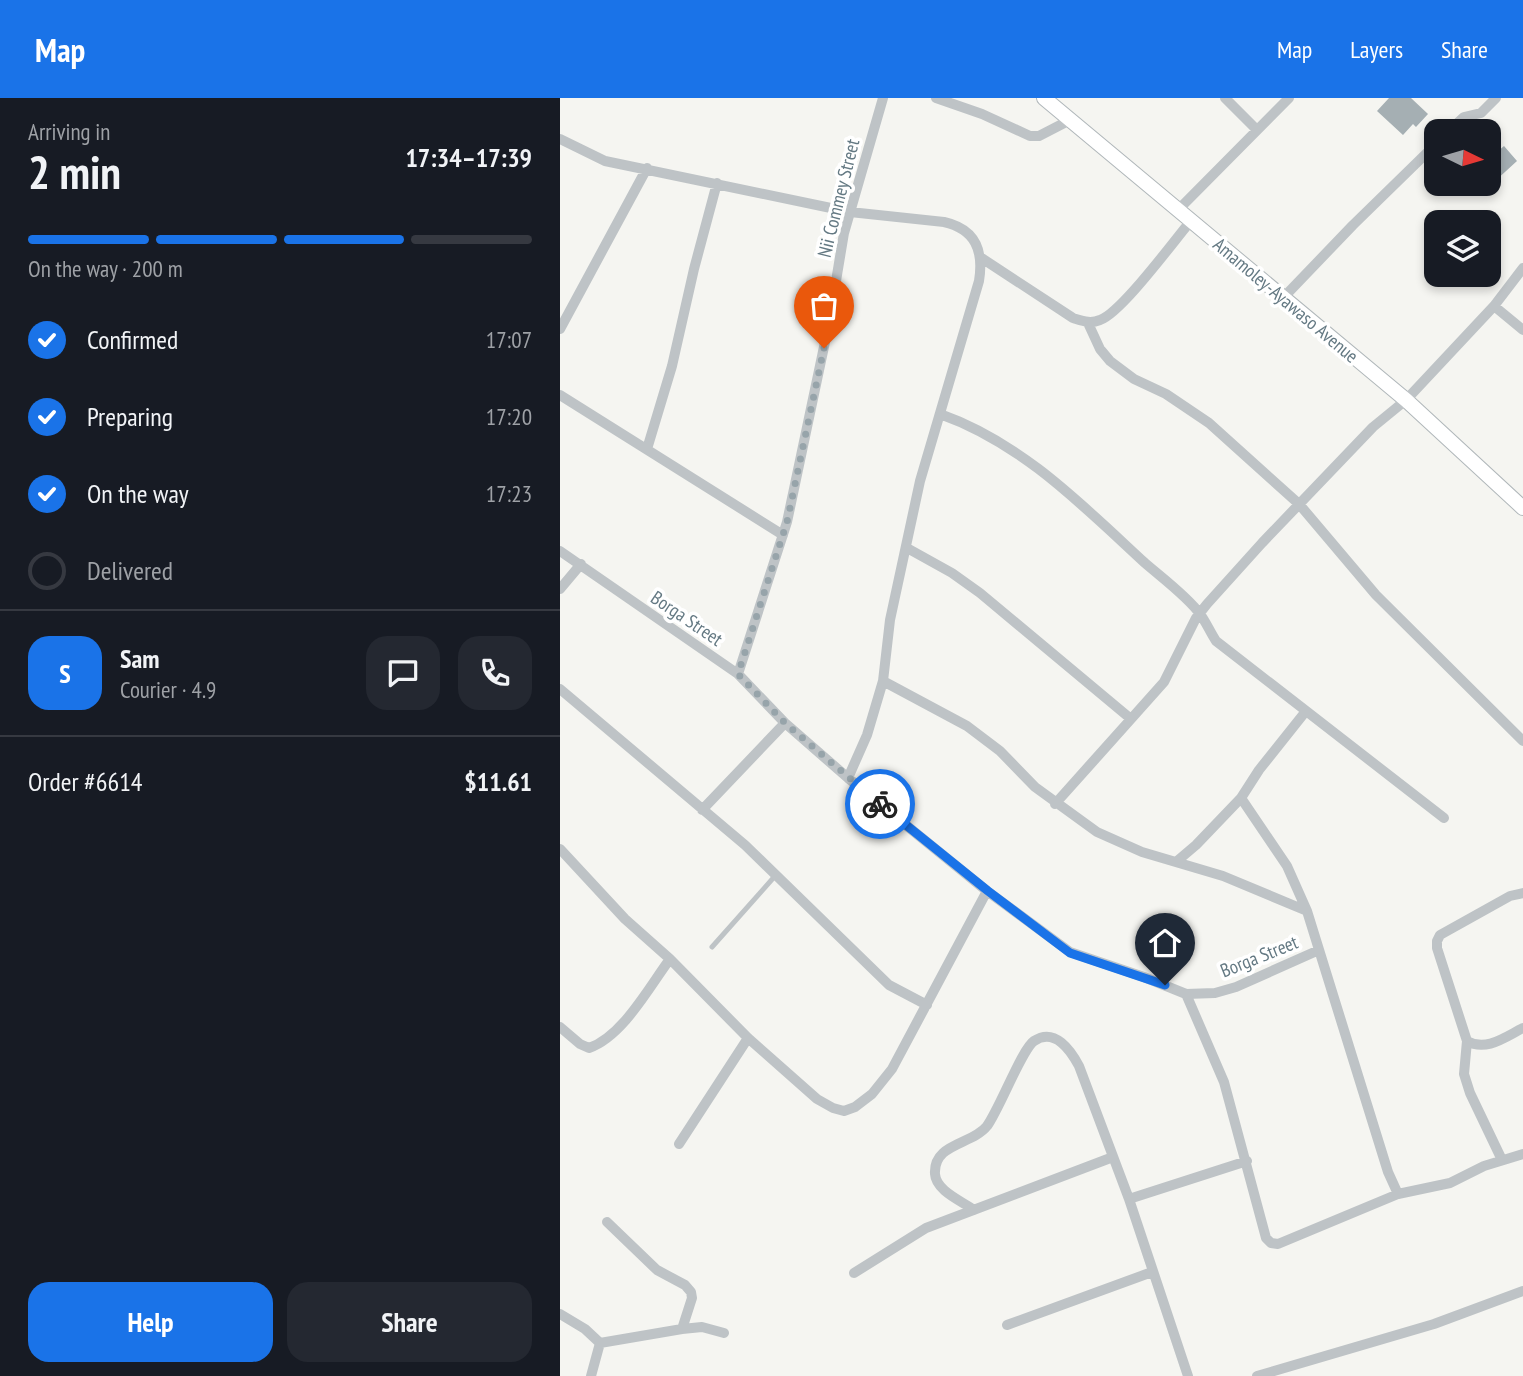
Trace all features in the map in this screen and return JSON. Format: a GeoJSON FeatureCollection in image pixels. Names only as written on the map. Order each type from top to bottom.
{"type":"FeatureCollection","features":[{"type":"Feature","properties":{"kind":"street","name":"Nii Commey Street"},"geometry":{"type":"LineString","coordinates":[[738,674],[783,535],[811,412],[844,233],[883,98]]}},
{"type":"Feature","properties":{"kind":"street"},"geometry":{"type":"LineString","coordinates":[[936,98],[982,114],[1030,136],[1039,136],[1070,120]]}},
{"type":"Feature","properties":{"kind":"street","name":"Amamoley-Ayawaso Avenue"},"geometry":{"type":"LineString","coordinates":[[1044,98],[1406,400],[1523,508]]}},
{"type":"Feature","properties":{"kind":"street"},"geometry":{"type":"LineString","coordinates":[[1225,98],[1257,130]]}},
{"type":"Feature","properties":{"kind":"street"},"geometry":{"type":"LineString","coordinates":[[1177,211],[1289,98]]}},
{"type":"Feature","properties":{"kind":"street"},"geometry":{"type":"LineString","coordinates":[[1462,119],[1481,113],[1496,98]]}},
{"type":"Feature","properties":{"kind":"street"},"geometry":{"type":"LineString","coordinates":[[560,139],[605,161],[850,212],[944,222],[958,225],[972,236],[980,257],[978,289],[919,481],[890,620],[883,681],[867,735],[848,778]]}},
{"type":"Feature","properties":{"kind":"street"},"geometry":{"type":"LineString","coordinates":[[1283,298],[1424,157]]}},
{"type":"Feature","properties":{"kind":"street"},"geometry":{"type":"LineString","coordinates":[[560,329],[647,169]]}},
{"type":"Feature","properties":{"kind":"street"},"geometry":{"type":"LineString","coordinates":[[647,449],[673,366],[694,269],[718,183]]}},
{"type":"Feature","properties":{"kind":"street"},"geometry":{"type":"LineString","coordinates":[[980,257],[1073,318],[1088,323],[1101,320],[1121,304],[1190,222]]}},
{"type":"Feature","properties":{"kind":"street"},"geometry":{"type":"LineString","coordinates":[[1055,804],[1164,682],[1200,613],[1373,427],[1406,400],[1494,306],[1523,268]]}},
{"type":"Feature","properties":{"kind":"street"},"geometry":{"type":"LineString","coordinates":[[1494,306],[1523,330]]}},
{"type":"Feature","properties":{"kind":"street"},"geometry":{"type":"LineString","coordinates":[[1088,323],[1100,349],[1110,361],[1134,379],[1166,394],[1209,423],[1299,504],[1376,595],[1523,741]]}},
{"type":"Feature","properties":{"kind":"street"},"geometry":{"type":"LineString","coordinates":[[560,395],[783,535]]}},
{"type":"Feature","properties":{"kind":"street"},"geometry":{"type":"LineString","coordinates":[[940,414],[967,423],[996,438],[1032,463],[1074,497],[1200,613],[1216,641],[1444,818]]}},
{"type":"Feature","properties":{"kind":"street"},"geometry":{"type":"LineString","coordinates":[[907,548],[981,593],[1130,719]]}},
{"type":"Feature","properties":{"kind":"street","name":"Borga Street"},"geometry":{"type":"LineString","coordinates":[[560,551],[738,674],[785,723],[848,778],[1070,953],[1144,976],[1186,994],[1215,993],[1319,950]]}},
{"type":"Feature","properties":{"kind":"street"},"geometry":{"type":"LineString","coordinates":[[560,589],[581,564]]}},
{"type":"Feature","properties":{"kind":"street"},"geometry":{"type":"LineString","coordinates":[[883,681],[967,726],[1000,751],[1055,804],[1097,832],[1142,852],[1234,880],[1307,911]]}},
{"type":"Feature","properties":{"kind":"street"},"geometry":{"type":"LineString","coordinates":[[560,689],[745,845],[889,985],[927,1005]]}},
{"type":"Feature","properties":{"kind":"street"},"geometry":{"type":"LineString","coordinates":[[1176,862],[1241,798],[1259,770],[1306,711]]}},
{"type":"Feature","properties":{"kind":"street"},"geometry":{"type":"LineString","coordinates":[[702,810],[785,723]]}},
{"type":"Feature","properties":{"kind":"street"},"geometry":{"type":"LineString","coordinates":[[1241,798],[1287,866],[1307,911],[1388,1172],[1398,1194]]}},
{"type":"Feature","properties":{"kind":"street"},"geometry":{"type":"LineString","coordinates":[[560,849],[625,919],[670,959],[748,1038],[817,1099],[844,1111],[855,1107],[872,1094],[892,1069],[988,891]]}},
{"type":"Feature","properties":{"kind":"street"},"geometry":{"type":"LineString","coordinates":[[1502,1160],[1470,1093],[1464,1074],[1467,1041],[1437,941],[1440,935],[1510,896],[1523,893]]}},
{"type":"Feature","properties":{"kind":"street"},"geometry":{"type":"LineString","coordinates":[[560,1027],[580,1044],[589,1048],[597,1045],[615,1032],[670,959]]}},
{"type":"Feature","properties":{"kind":"street"},"geometry":{"type":"LineString","coordinates":[[1186,994],[1224,1082],[1266,1238],[1271,1243],[1278,1244],[1398,1194],[1450,1183],[1502,1160],[1523,1154]]}},
{"type":"Feature","properties":{"kind":"street"},"geometry":{"type":"LineString","coordinates":[[1467,1041],[1476,1046],[1485,1046],[1523,1028]]}},
{"type":"Feature","properties":{"kind":"street"},"geometry":{"type":"LineString","coordinates":[[974,1210],[939,1185],[935,1176],[940,1153],[984,1129],[998,1110],[1025,1052],[1033,1041],[1045,1037],[1058,1039],[1070,1049],[1079,1066],[1129,1199],[1188,1376]]}},
{"type":"Feature","properties":{"kind":"street"},"geometry":{"type":"LineString","coordinates":[[679,1144],[748,1038]]}},
{"type":"Feature","properties":{"kind":"street"},"geometry":{"type":"LineString","coordinates":[[854,1273],[926,1228],[1113,1157]]}},
{"type":"Feature","properties":{"kind":"street"},"geometry":{"type":"LineString","coordinates":[[1129,1199],[1247,1161]]}},
{"type":"Feature","properties":{"kind":"street"},"geometry":{"type":"LineString","coordinates":[[607,1222],[657,1270],[685,1285],[691,1292],[692,1298],[682,1329]]}},
{"type":"Feature","properties":{"kind":"street"},"geometry":{"type":"LineString","coordinates":[[1007,1325],[1152,1272]]}},
{"type":"Feature","properties":{"kind":"street"},"geometry":{"type":"LineString","coordinates":[[1257,1376],[1434,1325],[1523,1291]]}},
{"type":"Feature","properties":{"kind":"street"},"geometry":{"type":"LineString","coordinates":[[560,1314],[585,1329],[600,1343]]}},
{"type":"Feature","properties":{"kind":"street"},"geometry":{"type":"LineString","coordinates":[[600,1343],[682,1329],[702,1328],[724,1333]]}},
{"type":"Feature","properties":{"kind":"street"},"geometry":{"type":"LineString","coordinates":[[590,1376],[600,1343]]}},
{"type":"Feature","properties":{"kind":"lane"},"geometry":{"type":"LineString","coordinates":[[712,947],[775,876]]}},
{"type":"Feature","properties":{"kind":"building"},"geometry":{"type":"Polygon","coordinates":[[[1389,98],[1411,98],[1428,114],[1416,127],[1413,124],[1403,135],[1377,111],[1389,98]]]}},
{"type":"Feature","properties":{"kind":"building"},"geometry":{"type":"Polygon","coordinates":[[[1504,146],[1517,161],[1502,175],[1504,146]]]}},
{"type":"Feature","properties":{"kind":"way so far"},"geometry":{"type":"LineString","coordinates":[[824,348],[787,522],[738,674],[785,723],[880,804]]}},
{"type":"Feature","properties":{"kind":"route"},"geometry":{"type":"LineString","coordinates":[[880,804],[1070,953],[1165,985]]}}]}
